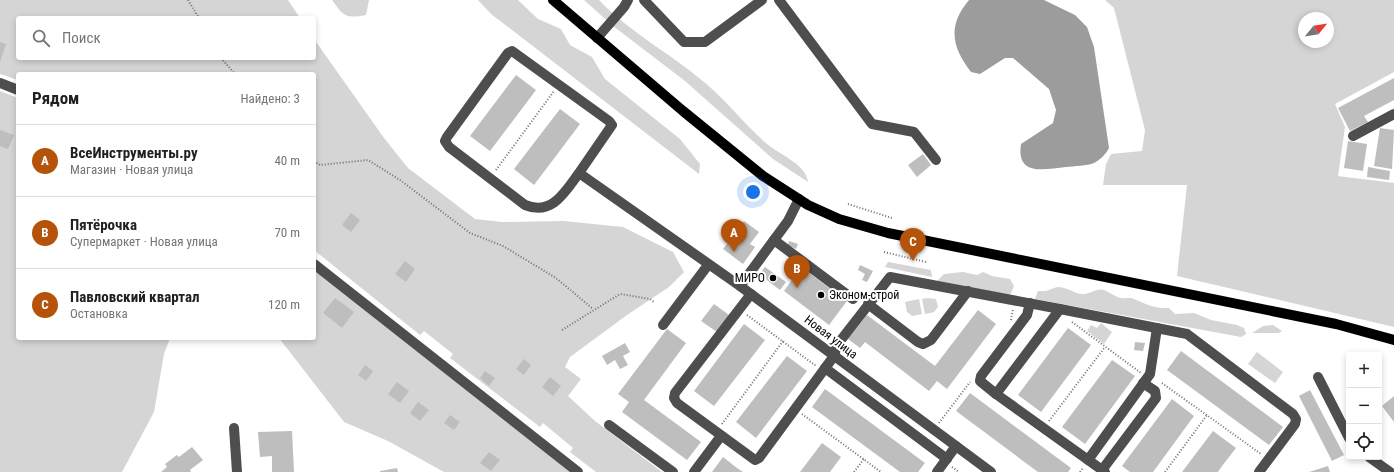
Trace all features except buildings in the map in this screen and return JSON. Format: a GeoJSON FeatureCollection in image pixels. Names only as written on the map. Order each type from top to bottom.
{"type":"FeatureCollection","features":[{"type":"Feature","properties":{"kind":"main road"},"geometry":{"type":"LineString","coordinates":[[553,0],[683,111],[763,176],[799,199],[839,219],[888,233],[1336,324],[1394,340]]}},
{"type":"Feature","properties":{"kind":"street"},"geometry":{"type":"LineString","coordinates":[[597,38],[624,7],[628,0]]}},
{"type":"Feature","properties":{"kind":"street"},"geometry":{"type":"LineString","coordinates":[[644,0],[684,42],[705,42],[762,0]]}},
{"type":"Feature","properties":{"kind":"street"},"geometry":{"type":"LineString","coordinates":[[779,0],[872,124],[914,132],[936,160]]}},
{"type":"Feature","properties":{"kind":"street"},"geometry":{"type":"LineString","coordinates":[[512,51],[516,52],[610,121],[612,125],[610,129],[579,173],[558,201],[542,208],[532,208],[525,205],[449,147],[446,142],[447,137],[512,51]]}},
{"type":"Feature","properties":{"kind":"street"},"geometry":{"type":"LineString","coordinates":[[0,83],[16,89]]}},
{"type":"Feature","properties":{"kind":"street"},"geometry":{"type":"LineString","coordinates":[[1353,136],[1394,114]]}},
{"type":"Feature","properties":{"kind":"street","name":"Новая улица"},"geometry":{"type":"LineString","coordinates":[[579,173],[740,286],[991,472]]}},
{"type":"Feature","properties":{"kind":"street"},"geometry":{"type":"LineString","coordinates":[[740,286],[788,221],[799,199]]}},
{"type":"Feature","properties":{"kind":"street"},"geometry":{"type":"LineString","coordinates":[[774,240],[853,299]]}},
{"type":"Feature","properties":{"kind":"street"},"geometry":{"type":"LineString","coordinates":[[663,325],[708,265]]}},
{"type":"Feature","properties":{"kind":"street"},"geometry":{"type":"LineString","coordinates":[[316,266],[578,472]]}},
{"type":"Feature","properties":{"kind":"street"},"geometry":{"type":"LineString","coordinates":[[751,294],[675,394],[674,398],[677,403],[755,460],[834,356],[837,345],[890,277],[1187,334],[1293,414],[1296,419],[1295,424],[1259,472]]}},
{"type":"Feature","properties":{"kind":"street"},"geometry":{"type":"LineString","coordinates":[[868,304],[918,342],[923,344],[931,340],[968,291]]}},
{"type":"Feature","properties":{"kind":"street"},"geometry":{"type":"LineString","coordinates":[[1030,303],[1027,315],[981,376],[980,381],[984,386],[1103,471],[1156,398],[1155,391],[1143,383]]}},
{"type":"Feature","properties":{"kind":"street"},"geometry":{"type":"LineString","coordinates":[[996,394],[1060,309]]}},
{"type":"Feature","properties":{"kind":"street"},"geometry":{"type":"LineString","coordinates":[[1088,460],[1150,374],[1157,328]]}},
{"type":"Feature","properties":{"kind":"street"},"geometry":{"type":"LineString","coordinates":[[824,370],[946,458]]}},
{"type":"Feature","properties":{"kind":"street"},"geometry":{"type":"LineString","coordinates":[[1318,377],[1346,422]]}},
{"type":"Feature","properties":{"kind":"street"},"geometry":{"type":"LineString","coordinates":[[610,425],[673,472]]}},
{"type":"Feature","properties":{"kind":"street"},"geometry":{"type":"LineString","coordinates":[[234,428],[237,472]]}},
{"type":"Feature","properties":{"kind":"street"},"geometry":{"type":"LineString","coordinates":[[694,472],[718,434]]}},
{"type":"Feature","properties":{"kind":"street"},"geometry":{"type":"LineString","coordinates":[[937,472],[956,446]]}},
{"type":"Feature","properties":{"kind":"street"},"geometry":{"type":"LineString","coordinates":[[1374,460],[1392,472]]}},
{"type":"Feature","properties":{"kind":"path"},"geometry":{"type":"LineString","coordinates":[[188,0],[198,16]]}},
{"type":"Feature","properties":{"kind":"path"},"geometry":{"type":"LineString","coordinates":[[223,60],[233,72]]}},
{"type":"Feature","properties":{"kind":"path"},"geometry":{"type":"LineString","coordinates":[[490,178],[559,84]]}},
{"type":"Feature","properties":{"kind":"path"},"geometry":{"type":"LineString","coordinates":[[316,162],[320,165],[368,160],[400,180],[470,233],[504,246],[556,278],[580,296],[593,309]]}},
{"type":"Feature","properties":{"kind":"path"},"geometry":{"type":"LineString","coordinates":[[848,204],[892,218]]}},
{"type":"Feature","properties":{"kind":"path"},"geometry":{"type":"LineString","coordinates":[[884,252],[926,262]]}},
{"type":"Feature","properties":{"kind":"path"},"geometry":{"type":"LineString","coordinates":[[562,330],[593,309],[620,294],[650,298],[654,302]]}},
{"type":"Feature","properties":{"kind":"path"},"geometry":{"type":"LineString","coordinates":[[740,309],[824,370]]}},
{"type":"Feature","properties":{"kind":"path"},"geometry":{"type":"LineString","coordinates":[[718,434],[783,341]]}},
{"type":"Feature","properties":{"kind":"path"},"geometry":{"type":"LineString","coordinates":[[1044,428],[1105,347]]}},
{"type":"Feature","properties":{"kind":"path"},"geometry":{"type":"LineString","coordinates":[[795,408],[882,472]]}},
{"type":"Feature","properties":{"kind":"path"},"geometry":{"type":"LineString","coordinates":[[1165,472],[1207,415]]}},
{"type":"Feature","properties":{"kind":"path"},"geometry":{"type":"LineString","coordinates":[[854,472],[864,459]]}},
{"type":"Feature","properties":{"kind":"shaded area"},"geometry":{"type":"Polygon","coordinates":[[[0,0],[288,0],[299,16],[16,16],[16,60],[316,60],[316,42],[384,138],[408,168],[475,219],[502,222],[564,221],[623,227],[673,252],[684,272],[669,287],[627,315],[570,357],[565,367],[581,379],[568,396],[595,421],[662,472],[596,472],[570,452],[573,448],[543,423],[540,427],[450,358],[453,354],[424,331],[420,335],[316,252],[316,72],[16,72],[16,79],[0,74],[0,0]]]}},
{"type":"Feature","properties":{"kind":"shaded area"},"geometry":{"type":"Polygon","coordinates":[[[332,0],[369,0],[366,15],[354,17],[346,15],[339,10],[332,0]]]}},
{"type":"Feature","properties":{"kind":"shaded area"},"geometry":{"type":"Polygon","coordinates":[[[478,0],[518,0],[538,19],[561,29],[570,45],[592,57],[605,79],[680,139],[700,164],[699,174],[491,14],[478,0]]]}},
{"type":"Feature","properties":{"kind":"shaded area"},"geometry":{"type":"Polygon","coordinates":[[[584,0],[599,0],[623,22],[691,71],[720,97],[767,144],[798,165],[803,170],[808,182],[773,159],[685,81],[613,26],[584,0]]]}},
{"type":"Feature","properties":{"kind":"shaded area"},"geometry":{"type":"Polygon","coordinates":[[[969,0],[1044,0],[1075,15],[1087,27],[1094,47],[1109,148],[1101,159],[1088,165],[1049,169],[1034,169],[1023,162],[1021,155],[1021,144],[1053,123],[1056,110],[1049,89],[1013,58],[1005,58],[980,74],[971,72],[956,45],[955,36],[957,19],[969,0]]]}},
{"type":"Feature","properties":{"kind":"shaded area"},"geometry":{"type":"Polygon","coordinates":[[[1105,0],[1394,0],[1394,72],[1335,104],[1345,127],[1338,176],[1394,183],[1394,327],[1177,276],[1187,185],[1103,185],[1106,164],[1111,154],[1142,151],[1145,130],[1114,8],[1105,0]]]}},
{"type":"Feature","properties":{"kind":"shaded area"},"geometry":{"type":"Polygon","coordinates":[[[0,91],[16,97],[16,340],[169,340],[164,354],[154,412],[122,472],[0,472],[0,91]]]}},
{"type":"Feature","properties":{"kind":"shaded area"},"geometry":{"type":"Polygon","coordinates":[[[888,262],[931,270],[932,277],[885,267],[888,262]]]}},
{"type":"Feature","properties":{"kind":"shaded area"},"geometry":{"type":"Polygon","coordinates":[[[316,270],[574,472],[444,472],[388,441],[344,422],[281,340],[316,340],[316,270]]]}},
{"type":"Feature","properties":{"kind":"shaded area"},"geometry":{"type":"Polygon","coordinates":[[[963,272],[977,275],[983,272],[992,276],[1010,279],[1014,286],[1010,295],[937,281],[944,274],[963,272]]]}},
{"type":"Feature","properties":{"kind":"shaded area"},"geometry":{"type":"Polygon","coordinates":[[[1057,287],[1083,294],[1104,290],[1119,297],[1132,298],[1155,307],[1169,308],[1175,314],[1194,313],[1211,320],[1237,325],[1244,328],[1246,334],[1241,337],[1035,299],[1038,291],[1046,291],[1057,287]]]}},
{"type":"Feature","properties":{"kind":"shaded area"},"geometry":{"type":"Polygon","coordinates":[[[919,299],[922,314],[912,316],[907,312],[905,302],[919,299]]]}},
{"type":"Feature","properties":{"kind":"shaded area"},"geometry":{"type":"Polygon","coordinates":[[[922,299],[936,299],[938,307],[934,312],[925,314],[922,299]]]}},
{"type":"Feature","properties":{"kind":"shaded area"},"geometry":{"type":"Polygon","coordinates":[[[1101,323],[1112,332],[1104,344],[1087,331],[1091,325],[1097,328],[1101,323]]]}},
{"type":"Feature","properties":{"kind":"shaded area"},"geometry":{"type":"Polygon","coordinates":[[[1273,325],[1282,331],[1279,333],[1252,333],[1263,326],[1273,325]]]}},
{"type":"Feature","properties":{"kind":"shaded area"},"geometry":{"type":"Polygon","coordinates":[[[1257,352],[1283,372],[1275,383],[1248,364],[1257,352]]]}},
{"type":"Feature","properties":{"kind":"place","name":"ВсеИнструменты.ру"},"geometry":{"type":"Point","coordinates":[734,252]}},
{"type":"Feature","properties":{"kind":"place","name":"Павловский квартал"},"geometry":{"type":"Point","coordinates":[913,261]}},
{"type":"Feature","properties":{"kind":"place","name":"МИРО"},"geometry":{"type":"Point","coordinates":[773,278]}},
{"type":"Feature","properties":{"kind":"place","name":"Пятёрочка"},"geometry":{"type":"Point","coordinates":[797,288]}},
{"type":"Feature","properties":{"kind":"place","name":"Эконом-строй"},"geometry":{"type":"Point","coordinates":[821,295]}}]}
